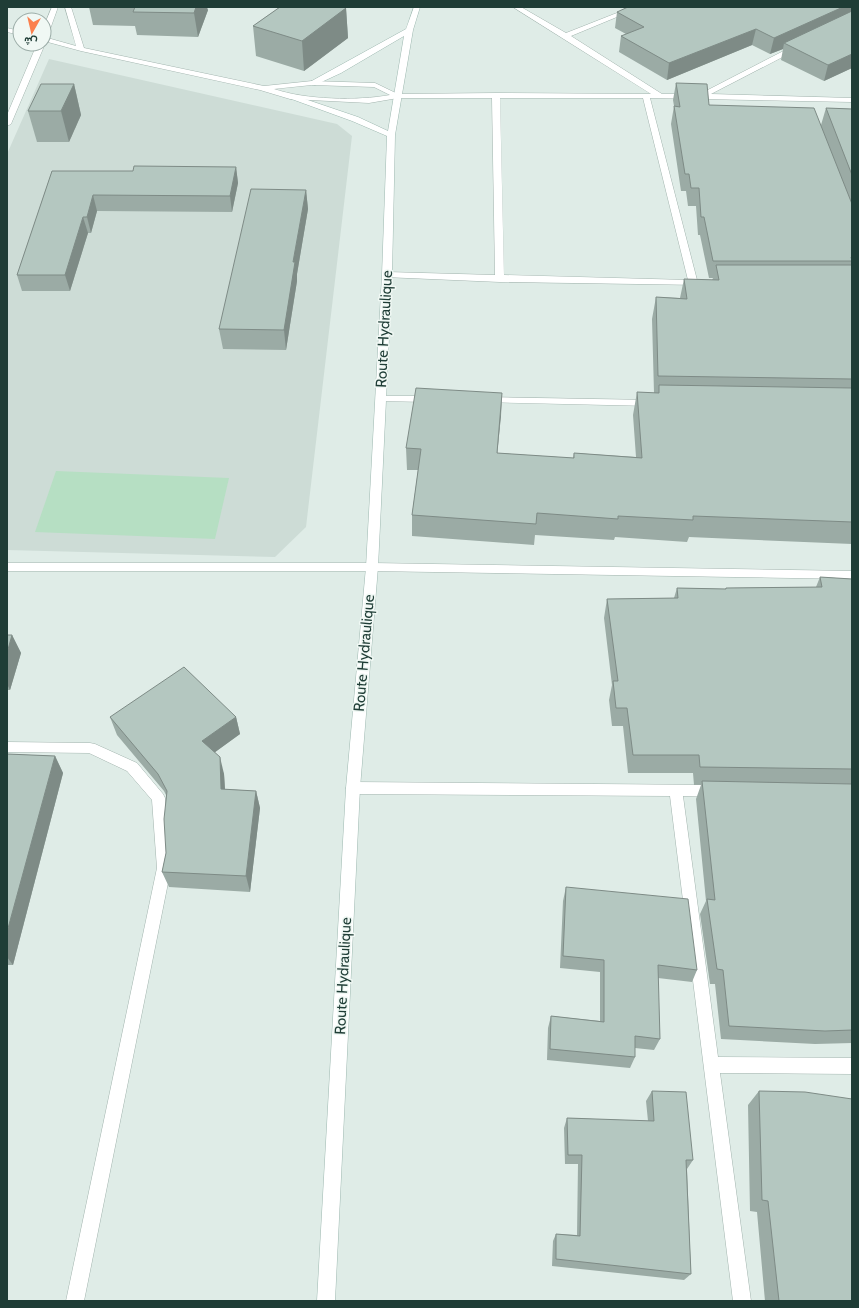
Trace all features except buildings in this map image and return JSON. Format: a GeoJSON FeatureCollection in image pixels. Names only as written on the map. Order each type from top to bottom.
{"type":"FeatureCollection","features":[{"type":"Feature","properties":{"kind":"street"},"geometry":{"type":"LineString","coordinates":[[68,7],[81,49]]}},
{"type":"Feature","properties":{"kind":"street","name":"Route Hydraulique"},"geometry":{"type":"LineString","coordinates":[[326,1301],[353,788],[372,567],[381,399],[391,135],[409,30],[417,7]]}},
{"type":"Feature","properties":{"kind":"street"},"geometry":{"type":"LineString","coordinates":[[516,7],[566,36],[660,96]]}},
{"type":"Feature","properties":{"kind":"street"},"geometry":{"type":"LineString","coordinates":[[566,36],[638,7]]}},
{"type":"Feature","properties":{"kind":"street"},"geometry":{"type":"LineString","coordinates":[[312,83],[338,71],[409,30]]}},
{"type":"Feature","properties":{"kind":"street"},"geometry":{"type":"LineString","coordinates":[[52,41],[81,49],[262,88],[355,119],[391,135]]}},
{"type":"Feature","properties":{"kind":"street"},"geometry":{"type":"LineString","coordinates":[[701,96],[805,42]]}},
{"type":"Feature","properties":{"kind":"street"},"geometry":{"type":"LineString","coordinates":[[7,124],[38,52]]}},
{"type":"Feature","properties":{"kind":"street"},"geometry":{"type":"LineString","coordinates":[[262,88],[312,83],[375,85],[398,96]]}},
{"type":"Feature","properties":{"kind":"street"},"geometry":{"type":"LineString","coordinates":[[496,95],[500,279]]}},
{"type":"Feature","properties":{"kind":"street"},"geometry":{"type":"LineString","coordinates":[[290,97],[369,101],[398,96],[496,95],[701,96],[806,101],[852,100]]}},
{"type":"Feature","properties":{"kind":"street"},"geometry":{"type":"LineString","coordinates":[[646,96],[693,283]]}},
{"type":"Feature","properties":{"kind":"street"},"geometry":{"type":"LineString","coordinates":[[386,275],[709,283]]}},
{"type":"Feature","properties":{"kind":"street"},"geometry":{"type":"LineString","coordinates":[[381,399],[436,400]]}},
{"type":"Feature","properties":{"kind":"street"},"geometry":{"type":"LineString","coordinates":[[476,400],[660,403]]}},
{"type":"Feature","properties":{"kind":"street"},"geometry":{"type":"LineString","coordinates":[[7,567],[372,567],[852,575]]}},
{"type":"Feature","properties":{"kind":"street"},"geometry":{"type":"LineString","coordinates":[[7,747],[90,748],[132,767],[158,798],[164,868],[75,1301]]}},
{"type":"Feature","properties":{"kind":"street"},"geometry":{"type":"LineString","coordinates":[[353,788],[676,790],[724,792]]}},
{"type":"Feature","properties":{"kind":"street"},"geometry":{"type":"LineString","coordinates":[[676,790],[742,1301]]}},
{"type":"Feature","properties":{"kind":"street"},"geometry":{"type":"LineString","coordinates":[[712,1065],[852,1066]]}},
{"type":"Feature","properties":{"kind":"shaded area"},"geometry":{"type":"Polygon","coordinates":[[[49,59],[337,124],[352,136],[306,527],[275,557],[7,550],[7,154],[49,59]]]}},
{"type":"Feature","properties":{"kind":"green space"},"geometry":{"type":"Polygon","coordinates":[[[56,471],[229,478],[215,539],[35,532],[56,471]]]}}]}
